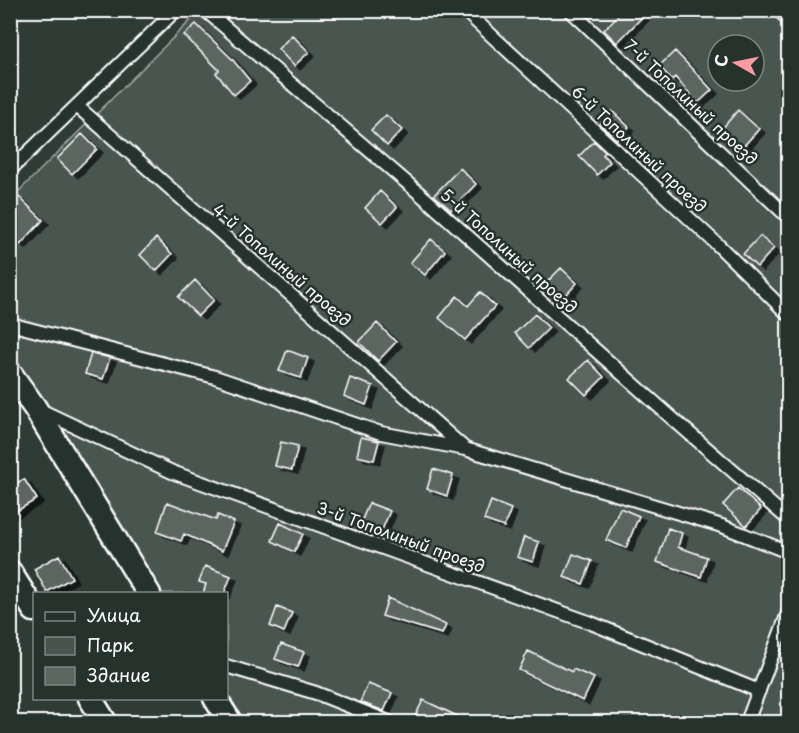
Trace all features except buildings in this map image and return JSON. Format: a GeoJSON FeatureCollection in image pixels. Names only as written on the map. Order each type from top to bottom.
{"type":"FeatureCollection","features":[{"type":"Feature","properties":{"kind":"street"},"geometry":{"type":"LineString","coordinates":[[10,373],[35,408],[148,592]]}},
{"type":"Feature","properties":{"kind":"street"},"geometry":{"type":"LineString","coordinates":[[10,572],[33,608]]}},
{"type":"Feature","properties":{"kind":"street"},"geometry":{"type":"LineString","coordinates":[[91,700],[105,723]]}},
{"type":"Feature","properties":{"kind":"street"},"geometry":{"type":"LineString","coordinates":[[215,700],[230,723]]}},
{"type":"Feature","properties":{"kind":"lane"},"geometry":{"type":"LineString","coordinates":[[10,170],[176,10]]}},
{"type":"Feature","properties":{"kind":"lane","name":"5-й Тополиный проезд"},"geometry":{"type":"LineString","coordinates":[[205,10],[419,192],[673,420],[789,519]]}},
{"type":"Feature","properties":{"kind":"lane","name":"6-й Тополиный проезд"},"geometry":{"type":"LineString","coordinates":[[464,10],[717,244],[789,314]]}},
{"type":"Feature","properties":{"kind":"lane","name":"7-й Тополиный проезд"},"geometry":{"type":"LineString","coordinates":[[570,10],[789,217]]}},
{"type":"Feature","properties":{"kind":"lane"},"geometry":{"type":"LineString","coordinates":[[779,10],[789,20]]}},
{"type":"Feature","properties":{"kind":"lane","name":"4-й Тополиный проезд"},"geometry":{"type":"LineString","coordinates":[[77,106],[465,448]]}},
{"type":"Feature","properties":{"kind":"lane"},"geometry":{"type":"LineString","coordinates":[[10,324],[215,377],[381,433],[465,448],[722,526],[789,552]]}},
{"type":"Feature","properties":{"kind":"lane","name":"3-й Тополиный проезд"},"geometry":{"type":"LineString","coordinates":[[35,408],[172,472],[591,623],[759,691]]}},
{"type":"Feature","properties":{"kind":"lane"},"geometry":{"type":"LineString","coordinates":[[747,723],[789,613]]}},
{"type":"Feature","properties":{"kind":"lane"},"geometry":{"type":"LineString","coordinates":[[228,667],[316,693],[389,723]]}},
{"type":"Feature","properties":{"kind":"green space"},"geometry":{"type":"Polygon","coordinates":[[[200,11],[788,11],[788,722],[245,722],[228,695],[228,592],[161,592],[11,358],[11,199],[200,11]]]}}]}
